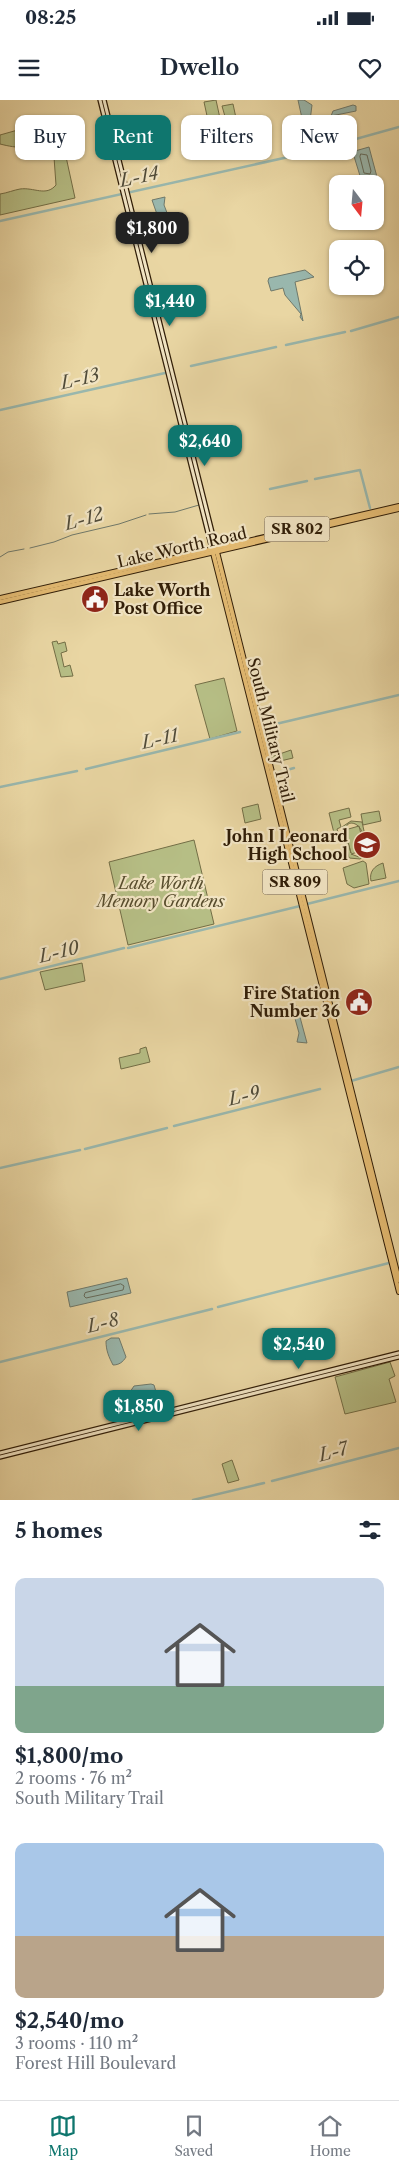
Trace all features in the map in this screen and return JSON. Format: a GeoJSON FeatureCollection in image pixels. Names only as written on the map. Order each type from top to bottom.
{"type":"FeatureCollection","features":[{"type":"Feature","properties":{"kind":"main road"},"geometry":{"type":"LineString","coordinates":[[102,100],[127,203]]}},
{"type":"Feature","properties":{"kind":"main road","name":"South Military Trail"},"geometry":{"type":"LineString","coordinates":[[127,203],[231,618],[243,658],[299,896],[341,1058],[356,1126],[359,1131]]}},
{"type":"Feature","properties":{"kind":"main road","name":"South Military Trail"},"geometry":{"type":"LineString","coordinates":[[127,203],[142,252],[223,594],[231,618]]}},
{"type":"Feature","properties":{"kind":"main road","name":"Lake Worth Road"},"geometry":{"type":"LineString","coordinates":[[0,602],[124,574],[126,571],[177,557],[399,507]]}},
{"type":"Feature","properties":{"kind":"main road","name":"Lake Worth Road"},"geometry":{"type":"LineString","coordinates":[[0,598],[140,568],[160,566],[214,550]]}},
{"type":"Feature","properties":{"kind":"main road"},"geometry":{"type":"LineString","coordinates":[[160,566],[177,557]]}},
{"type":"Feature","properties":{"kind":"main road","name":"South Military Trail"},"geometry":{"type":"LineString","coordinates":[[237,640],[242,670],[252,696],[307,914],[318,967]]}},
{"type":"Feature","properties":{"kind":"main road"},"geometry":{"type":"LineString","coordinates":[[299,896],[307,914]]}},
{"type":"Feature","properties":{"kind":"main road","name":"South Military Trail"},"geometry":{"type":"LineString","coordinates":[[341,1058],[347,1090],[354,1102],[374,1199],[380,1218]]}},
{"type":"Feature","properties":{"kind":"main road"},"geometry":{"type":"LineString","coordinates":[[359,1131],[364,1144],[392,1268],[399,1289]]}},
{"type":"Feature","properties":{"kind":"main road"},"geometry":{"type":"LineString","coordinates":[[380,1218],[399,1280]]}},
{"type":"Feature","properties":{"kind":"main road"},"geometry":{"type":"LineString","coordinates":[[0,1455],[399,1353]]}},
{"type":"Feature","properties":{"kind":"main road"},"geometry":{"type":"LineString","coordinates":[[0,1455],[399,1357]]}},
{"type":"Feature","properties":{"kind":"main road"},"geometry":{"type":"LineString","coordinates":[[338,1369],[344,1371]]}},
{"type":"Feature","properties":{"kind":"green space"},"geometry":{"type":"Polygon","coordinates":[[[216,100],[219,115],[207,115],[204,102],[216,100]]]}},
{"type":"Feature","properties":{"kind":"green space"},"geometry":{"type":"Polygon","coordinates":[[[233,104],[235,115],[225,115],[222,106],[233,104]]]}},
{"type":"Feature","properties":{"kind":"green space"},"geometry":{"type":"Polygon","coordinates":[[[15,131],[15,147],[0,144],[0,135],[15,131]]]}},
{"type":"Feature","properties":{"kind":"green space"},"geometry":{"type":"Polygon","coordinates":[[[54,160],[67,160],[75,198],[0,215],[0,194],[20,189],[44,191],[52,189],[56,185],[54,160]]]}},
{"type":"Feature","properties":{"kind":"green space"},"geometry":{"type":"Polygon","coordinates":[[[57,641],[58,644],[65,642],[67,651],[61,653],[64,667],[70,665],[73,676],[61,677],[52,642],[57,641]]]}},
{"type":"Feature","properties":{"kind":"green space"},"geometry":{"type":"Polygon","coordinates":[[[224,678],[237,731],[210,739],[195,685],[224,678]]]}},
{"type":"Feature","properties":{"kind":"green space"},"geometry":{"type":"Polygon","coordinates":[[[291,750],[293,758],[272,763],[271,757],[291,750]]]}},
{"type":"Feature","properties":{"kind":"green space"},"geometry":{"type":"Polygon","coordinates":[[[258,804],[261,819],[245,823],[242,808],[258,804]]]}},
{"type":"Feature","properties":{"kind":"green space"},"geometry":{"type":"Polygon","coordinates":[[[349,808],[351,817],[339,820],[341,827],[337,829],[339,836],[335,837],[329,813],[349,808]]]}},
{"type":"Feature","properties":{"kind":"green space"},"geometry":{"type":"Polygon","coordinates":[[[379,811],[381,821],[363,825],[361,814],[379,811]]]}},
{"type":"Feature","properties":{"kind":"green space"},"geometry":{"type":"Polygon","coordinates":[[[351,821],[362,822],[369,853],[360,859],[349,858],[342,827],[351,821]],[[351,823],[347,825],[345,830],[358,826],[351,823]],[[359,828],[365,849],[363,835],[359,828]],[[365,850],[351,854],[359,857],[365,850]]]}},
{"type":"Feature","properties":{"kind":"green space","name":"Lake Worth Memory Gardens"},"geometry":{"type":"Polygon","coordinates":[[[194,840],[214,924],[128,945],[109,862],[194,840]]]}},
{"type":"Feature","properties":{"kind":"green space"},"geometry":{"type":"Polygon","coordinates":[[[363,861],[366,863],[369,884],[354,888],[347,884],[343,868],[363,861]]]}},
{"type":"Feature","properties":{"kind":"green space"},"geometry":{"type":"Polygon","coordinates":[[[383,863],[386,878],[371,881],[373,870],[383,863]]]}},
{"type":"Feature","properties":{"kind":"green space"},"geometry":{"type":"Polygon","coordinates":[[[82,963],[85,981],[45,990],[40,972],[82,963]]]}},
{"type":"Feature","properties":{"kind":"green space"},"geometry":{"type":"Polygon","coordinates":[[[146,1047],[150,1062],[121,1069],[119,1058],[140,1053],[140,1049],[146,1047]]]}},
{"type":"Feature","properties":{"kind":"green space"},"geometry":{"type":"Polygon","coordinates":[[[390,1362],[395,1376],[389,1379],[396,1402],[345,1414],[335,1377],[390,1362]]]}},
{"type":"Feature","properties":{"kind":"green space"},"geometry":{"type":"Polygon","coordinates":[[[232,1460],[239,1480],[228,1483],[222,1464],[232,1460]]]}},
{"type":"Feature","properties":{"kind":"water"},"geometry":{"type":"Polygon","coordinates":[[[298,100],[304,100],[312,105],[311,115],[301,115],[298,100]]]}},
{"type":"Feature","properties":{"kind":"water"},"geometry":{"type":"Polygon","coordinates":[[[353,105],[356,106],[356,111],[331,115],[333,111],[353,105]]]}},
{"type":"Feature","properties":{"kind":"water"},"geometry":{"type":"Polygon","coordinates":[[[369,147],[376,175],[360,175],[355,160],[357,160],[357,150],[369,147]]]}},
{"type":"Feature","properties":{"kind":"water"},"geometry":{"type":"Polygon","coordinates":[[[165,197],[164,205],[169,218],[159,220],[152,200],[165,197]]]}},
{"type":"Feature","properties":{"kind":"water"},"geometry":{"type":"Polygon","coordinates":[[[305,270],[314,277],[295,282],[303,321],[300,317],[301,314],[285,295],[283,288],[271,291],[268,281],[269,278],[305,270]]]}},
{"type":"Feature","properties":{"kind":"water"},"geometry":{"type":"Polygon","coordinates":[[[297,1006],[307,1043],[297,1042],[299,1033],[294,1015],[289,1013],[287,1009],[297,1006]]]}},
{"type":"Feature","properties":{"kind":"water"},"geometry":{"type":"Polygon","coordinates":[[[127,1278],[131,1293],[70,1307],[67,1292],[127,1278]]]}},
{"type":"Feature","properties":{"kind":"water"},"geometry":{"type":"Polygon","coordinates":[[[111,1338],[119,1338],[126,1357],[121,1363],[115,1365],[113,1365],[109,1357],[107,1348],[106,1341],[111,1338]]]}},
{"type":"Feature","properties":{"kind":"water"},"geometry":{"type":"Polygon","coordinates":[[[154,1385],[156,1392],[150,1405],[141,1406],[142,1403],[139,1400],[125,1401],[125,1397],[134,1386],[154,1385]]]}},
{"type":"Feature","properties":{"kind":"waterway","name":"L-14"},"geometry":{"type":"LineString","coordinates":[[0,221],[302,154],[399,127]]}},
{"type":"Feature","properties":{"kind":"waterway","name":"L-13"},"geometry":{"type":"LineString","coordinates":[[351,331],[399,317]]}},
{"type":"Feature","properties":{"kind":"waterway","name":"L-13"},"geometry":{"type":"LineString","coordinates":[[286,345],[345,332]]}},
{"type":"Feature","properties":{"kind":"waterway","name":"L-13"},"geometry":{"type":"LineString","coordinates":[[191,366],[276,347]]}},
{"type":"Feature","properties":{"kind":"waterway","name":"L-13"},"geometry":{"type":"LineString","coordinates":[[0,410],[165,373]]}},
{"type":"Feature","properties":{"kind":"waterway","name":"L-12"},"geometry":{"type":"LineString","coordinates":[[315,479],[360,470],[370,508]]}},
{"type":"Feature","properties":{"kind":"waterway","name":"L-12"},"geometry":{"type":"LineString","coordinates":[[270,489],[307,481]]}},
{"type":"Feature","properties":{"kind":"waterway","name":"L-12"},"geometry":{"type":"LineString","coordinates":[[149,514],[175,512],[199,505]]}},
{"type":"Feature","properties":{"kind":"waterway","name":"L-12"},"geometry":{"type":"LineString","coordinates":[[30,548],[146,515]]}},
{"type":"Feature","properties":{"kind":"waterway","name":"L-12"},"geometry":{"type":"LineString","coordinates":[[0,557],[8,552],[24,549]]}},
{"type":"Feature","properties":{"kind":"waterway","name":"L-11"},"geometry":{"type":"LineString","coordinates":[[263,727],[399,695]]}},
{"type":"Feature","properties":{"kind":"waterway","name":"L-11"},"geometry":{"type":"LineString","coordinates":[[86,769],[240,732]]}},
{"type":"Feature","properties":{"kind":"waterway"},"geometry":{"type":"LineString","coordinates":[[276,773],[294,768]]}},
{"type":"Feature","properties":{"kind":"waterway","name":"L-11"},"geometry":{"type":"LineString","coordinates":[[0,787],[77,771]]}},
{"type":"Feature","properties":{"kind":"waterway","name":"L-10"},"geometry":{"type":"LineString","coordinates":[[307,904],[399,881]]}},
{"type":"Feature","properties":{"kind":"waterway","name":"L-10"},"geometry":{"type":"LineString","coordinates":[[128,948],[300,906]]}},
{"type":"Feature","properties":{"kind":"waterway","name":"L-10"},"geometry":{"type":"LineString","coordinates":[[0,979],[124,948]]}},
{"type":"Feature","properties":{"kind":"waterway","name":"L-9"},"geometry":{"type":"LineString","coordinates":[[351,1081],[399,1067]]}},
{"type":"Feature","properties":{"kind":"waterway","name":"L-9"},"geometry":{"type":"LineString","coordinates":[[174,1126],[320,1089]]}},
{"type":"Feature","properties":{"kind":"waterway","name":"L-9"},"geometry":{"type":"LineString","coordinates":[[85,1149],[167,1128]]}},
{"type":"Feature","properties":{"kind":"waterway","name":"L-9"},"geometry":{"type":"LineString","coordinates":[[0,1168],[80,1150]]}},
{"type":"Feature","properties":{"kind":"waterway","name":"L-8"},"geometry":{"type":"LineString","coordinates":[[218,1307],[389,1263]]}},
{"type":"Feature","properties":{"kind":"waterway","name":"L-8"},"geometry":{"type":"LineString","coordinates":[[0,1362],[212,1309]]}},
{"type":"Feature","properties":{"kind":"waterway","name":"L-7"},"geometry":{"type":"LineString","coordinates":[[272,1481],[399,1448]]}},
{"type":"Feature","properties":{"kind":"waterway","name":"L-7"},"geometry":{"type":"LineString","coordinates":[[193,1500],[264,1483]]}},
{"type":"Feature","properties":{"kind":"place","name":"Lake Worth Post Office"},"geometry":{"type":"Point","coordinates":[95,599]}},
{"type":"Feature","properties":{"kind":"place","name":"John I Leonard High School"},"geometry":{"type":"Point","coordinates":[367,845]}},
{"type":"Feature","properties":{"kind":"place","name":"Fire Station Number 36"},"geometry":{"type":"Point","coordinates":[359,1002]}}]}
